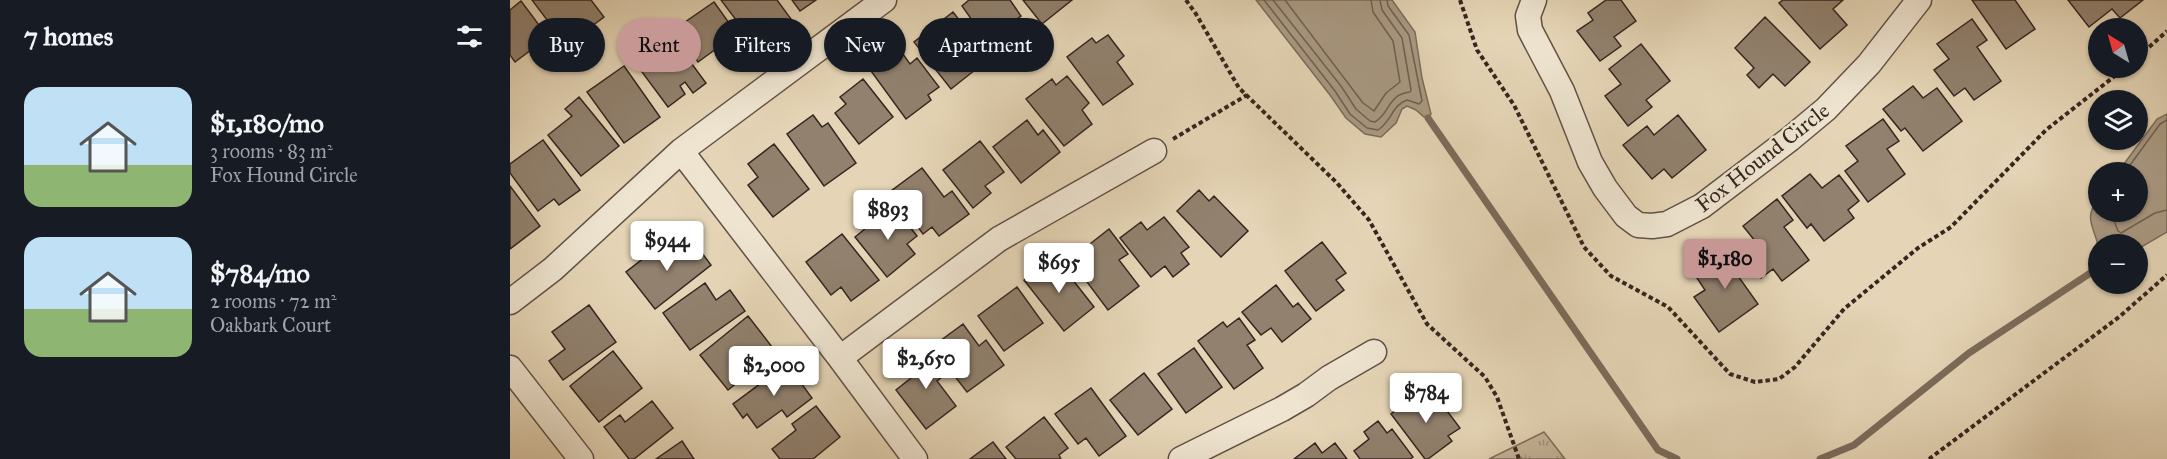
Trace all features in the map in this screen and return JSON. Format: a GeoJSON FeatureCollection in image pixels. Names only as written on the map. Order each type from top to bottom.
{"type":"FeatureCollection","features":[{"type":"Feature","properties":{"kind":"street"},"geometry":{"type":"LineString","coordinates":[[510,302],[553,269],[681,151],[884,0]]}},
{"type":"Feature","properties":{"kind":"street","name":"Fox Hound Circle"},"geometry":{"type":"LineString","coordinates":[[1534,0],[1528,16],[1530,30],[1562,91],[1590,162],[1605,188],[1626,216],[1638,225],[1652,226],[1667,225],[1702,206],[1791,139],[1826,109],[1869,64],[1919,0]]}},
{"type":"Feature","properties":{"kind":"street"},"geometry":{"type":"LineString","coordinates":[[681,151],[915,459]]}},
{"type":"Feature","properties":{"kind":"street"},"geometry":{"type":"LineString","coordinates":[[840,358],[999,238],[1154,151]]}},
{"type":"Feature","properties":{"kind":"street"},"geometry":{"type":"LineString","coordinates":[[1181,459],[1282,409],[1374,352]]}},
{"type":"Feature","properties":{"kind":"street"},"geometry":{"type":"LineString","coordinates":[[510,368],[581,459]]}},
{"type":"Feature","properties":{"kind":"path"},"geometry":{"type":"LineString","coordinates":[[1186,0],[1239,88],[1337,183],[1369,220],[1427,324],[1485,376],[1497,397],[1519,459]]}},
{"type":"Feature","properties":{"kind":"path"},"geometry":{"type":"LineString","coordinates":[[1460,0],[1477,50],[1514,105],[1584,247],[1611,276],[1668,307],[1730,374],[1755,382],[1779,380],[1795,367],[1844,309],[1918,248],[1951,227],[2046,130],[2113,78]]}},
{"type":"Feature","properties":{"kind":"path"},"geometry":{"type":"LineString","coordinates":[[2148,48],[2167,31]]}},
{"type":"Feature","properties":{"kind":"path"},"geometry":{"type":"LineString","coordinates":[[1154,151],[1247,95]]}},
{"type":"Feature","properties":{"kind":"path"},"geometry":{"type":"LineString","coordinates":[[1929,459],[2118,317],[2167,275]]}},
{"type":"Feature","properties":{"kind":"green space"},"geometry":{"type":"Polygon","coordinates":[[[1544,432],[1565,459],[1489,459],[1544,432]]]}},
{"type":"Feature","properties":{"kind":"water"},"geometry":{"type":"Polygon","coordinates":[[[1256,0],[1392,0],[1415,32],[1422,78],[1431,114],[1428,118],[1424,117],[1407,106],[1402,109],[1396,123],[1381,137],[1365,134],[1346,118],[1256,0]]]}},
{"type":"Feature","properties":{"kind":"water"},"geometry":{"type":"Polygon","coordinates":[[[2167,114],[2167,232],[2148,243],[2148,234],[2095,234],[2091,222],[2148,222],[2148,162],[2125,162],[2134,150],[2148,150],[2148,131],[2157,119],[2167,114]]]}},
{"type":"Feature","properties":{"kind":"building"},"geometry":{"type":"Polygon","coordinates":[[[532,0],[591,0],[604,17],[603,18],[546,18],[532,0]]]}},
{"type":"Feature","properties":{"kind":"building"},"geometry":{"type":"Polygon","coordinates":[[[721,0],[777,0],[790,18],[735,18],[721,0]]]}},
{"type":"Feature","properties":{"kind":"building"},"geometry":{"type":"Polygon","coordinates":[[[792,0],[816,0],[800,11],[792,0]]]}},
{"type":"Feature","properties":{"kind":"building"},"geometry":{"type":"Polygon","coordinates":[[[969,0],[1010,0],[1021,16],[1018,18],[970,18],[962,6],[969,0]]]}},
{"type":"Feature","properties":{"kind":"building"},"geometry":{"type":"Polygon","coordinates":[[[1023,0],[1072,0],[1050,18],[1037,18],[1023,0]]]}},
{"type":"Feature","properties":{"kind":"building"},"geometry":{"type":"Polygon","coordinates":[[[1606,0],[1621,0],[1636,21],[1614,37],[1621,46],[1600,61],[1577,31],[1593,20],[1588,13],[1606,0]]]}},
{"type":"Feature","properties":{"kind":"building"},"geometry":{"type":"Polygon","coordinates":[[[1783,0],[1843,0],[1833,9],[1847,25],[1820,49],[1779,3],[1783,0]]]}},
{"type":"Feature","properties":{"kind":"building"},"geometry":{"type":"Polygon","coordinates":[[[1972,0],[2015,0],[2035,29],[2006,49],[1972,0]]]}},
{"type":"Feature","properties":{"kind":"building"},"geometry":{"type":"Polygon","coordinates":[[[2068,0],[2143,0],[2120,18],[2112,9],[2100,18],[2088,18],[2088,26],[2068,0]]]}},
{"type":"Feature","properties":{"kind":"building"},"geometry":{"type":"Polygon","coordinates":[[[521,1],[534,18],[528,18],[528,52],[515,62],[510,55],[510,10],[521,1]]]}},
{"type":"Feature","properties":{"kind":"building"},"geometry":{"type":"Polygon","coordinates":[[[714,2],[725,18],[713,18],[713,51],[701,60],[701,18],[691,18],[714,2]]]}},
{"type":"Feature","properties":{"kind":"building"},"geometry":{"type":"Polygon","coordinates":[[[953,12],[958,18],[945,18],[953,12]]]}},
{"type":"Feature","properties":{"kind":"building"},"geometry":{"type":"Polygon","coordinates":[[[1765,17],[1810,62],[1785,86],[1773,74],[1759,88],[1747,75],[1754,68],[1735,48],[1765,17]]]}},
{"type":"Feature","properties":{"kind":"building"},"geometry":{"type":"Polygon","coordinates":[[[1972,19],[1987,40],[1977,47],[2001,81],[1974,100],[1965,88],[1954,96],[1934,70],[1949,59],[1937,44],[1972,19]]]}},
{"type":"Feature","properties":{"kind":"building"},"geometry":{"type":"Polygon","coordinates":[[[1108,35],[1124,56],[1117,62],[1133,84],[1103,105],[1067,57],[1092,38],[1096,43],[1108,35]]]}},
{"type":"Feature","properties":{"kind":"building"},"geometry":{"type":"Polygon","coordinates":[[[1641,44],[1670,81],[1646,100],[1652,107],[1628,126],[1605,96],[1621,84],[1609,69],[1641,44]]]}},
{"type":"Feature","properties":{"kind":"building"},"geometry":{"type":"Polygon","coordinates":[[[906,58],[910,64],[917,58],[918,72],[928,72],[939,87],[928,95],[931,100],[906,119],[872,72],[906,72],[906,58]]]}},
{"type":"Feature","properties":{"kind":"building"},"geometry":{"type":"Polygon","coordinates":[[[617,71],[628,72],[660,117],[624,143],[587,92],[617,71]]]}},
{"type":"Feature","properties":{"kind":"building"},"geometry":{"type":"Polygon","coordinates":[[[642,72],[698,72],[706,83],[693,93],[685,82],[680,86],[685,94],[668,107],[642,72]]]}},
{"type":"Feature","properties":{"kind":"building"},"geometry":{"type":"Polygon","coordinates":[[[938,72],[972,72],[951,89],[938,72]]]}},
{"type":"Feature","properties":{"kind":"building"},"geometry":{"type":"Polygon","coordinates":[[[1067,76],[1089,103],[1082,110],[1092,124],[1064,146],[1026,99],[1052,79],[1056,85],[1067,76]]]}},
{"type":"Feature","properties":{"kind":"building"},"geometry":{"type":"Polygon","coordinates":[[[863,79],[893,117],[859,144],[835,113],[846,104],[840,97],[863,79]]]}},
{"type":"Feature","properties":{"kind":"building"},"geometry":{"type":"Polygon","coordinates":[[[1913,86],[1923,98],[1937,88],[1962,121],[1923,151],[1905,128],[1901,131],[1883,109],[1913,86]]]}},
{"type":"Feature","properties":{"kind":"building"},"geometry":{"type":"Polygon","coordinates":[[[579,97],[619,146],[581,176],[548,135],[572,116],[565,109],[579,97]]]}},
{"type":"Feature","properties":{"kind":"building"},"geometry":{"type":"Polygon","coordinates":[[[813,115],[822,127],[828,123],[856,163],[824,186],[787,134],[813,115]]]}},
{"type":"Feature","properties":{"kind":"building"},"geometry":{"type":"Polygon","coordinates":[[[1678,115],[1706,150],[1672,178],[1664,169],[1652,179],[1623,145],[1647,126],[1654,135],[1678,115]]]}},
{"type":"Feature","properties":{"kind":"building"},"geometry":{"type":"Polygon","coordinates":[[[1883,119],[1899,141],[1887,149],[1905,174],[1868,202],[1845,171],[1858,161],[1846,146],[1883,119]]]}},
{"type":"Feature","properties":{"kind":"building"},"geometry":{"type":"Polygon","coordinates":[[[1027,120],[1038,135],[1043,130],[1060,152],[1021,183],[993,147],[1027,120]]]}},
{"type":"Feature","properties":{"kind":"building"},"geometry":{"type":"Polygon","coordinates":[[[543,140],[580,190],[559,205],[554,199],[538,211],[510,173],[510,164],[543,140]]]}},
{"type":"Feature","properties":{"kind":"building"},"geometry":{"type":"Polygon","coordinates":[[[980,141],[1004,172],[985,186],[991,193],[973,208],[943,170],[980,141]]]}},
{"type":"Feature","properties":{"kind":"building"},"geometry":{"type":"Polygon","coordinates":[[[774,144],[809,189],[773,217],[748,185],[758,177],[748,164],[774,144]]]}},
{"type":"Feature","properties":{"kind":"building"},"geometry":{"type":"Polygon","coordinates":[[[922,168],[944,197],[952,191],[969,214],[939,236],[932,227],[923,234],[891,191],[922,168]]]}},
{"type":"Feature","properties":{"kind":"building"},"geometry":{"type":"Polygon","coordinates":[[[1810,174],[1822,188],[1839,175],[1859,201],[1848,210],[1854,218],[1824,241],[1811,224],[1807,228],[1782,196],[1810,174]]]}},
{"type":"Feature","properties":{"kind":"building"},"geometry":{"type":"Polygon","coordinates":[[[510,186],[540,226],[510,249],[510,186]]]}},
{"type":"Feature","properties":{"kind":"building"},"geometry":{"type":"Polygon","coordinates":[[[1199,190],[1209,201],[1214,196],[1248,231],[1221,257],[1177,211],[1199,190]]]}},
{"type":"Feature","properties":{"kind":"building"},"geometry":{"type":"Polygon","coordinates":[[[1777,199],[1793,220],[1784,227],[1809,260],[1782,281],[1773,269],[1761,278],[1741,253],[1756,242],[1743,226],[1777,199]]]}},
{"type":"Feature","properties":{"kind":"building"},"geometry":{"type":"Polygon","coordinates":[[[893,206],[917,236],[907,244],[915,254],[887,277],[855,237],[893,206]]]}},
{"type":"Feature","properties":{"kind":"building"},"geometry":{"type":"Polygon","coordinates":[[[1164,217],[1189,247],[1181,253],[1189,264],[1173,277],[1165,266],[1151,277],[1120,238],[1141,222],[1147,230],[1164,217]]]}},
{"type":"Feature","properties":{"kind":"building"},"geometry":{"type":"Polygon","coordinates":[[[1109,229],[1128,254],[1119,260],[1139,286],[1108,310],[1075,266],[1086,257],[1081,251],[1109,229]]]}},
{"type":"Feature","properties":{"kind":"building"},"geometry":{"type":"Polygon","coordinates":[[[842,234],[879,280],[851,301],[841,287],[831,295],[806,262],[842,234]]]}},
{"type":"Feature","properties":{"kind":"building"},"geometry":{"type":"Polygon","coordinates":[[[667,240],[680,257],[696,245],[711,265],[655,309],[626,272],[667,240]]]}},
{"type":"Feature","properties":{"kind":"building"},"geometry":{"type":"Polygon","coordinates":[[[1322,242],[1346,273],[1336,280],[1344,290],[1316,311],[1285,271],[1322,242]]]}},
{"type":"Feature","properties":{"kind":"building"},"geometry":{"type":"Polygon","coordinates":[[[1733,247],[1748,269],[1738,276],[1758,304],[1719,332],[1694,297],[1705,290],[1695,275],[1733,247]]]}},
{"type":"Feature","properties":{"kind":"building"},"geometry":{"type":"Polygon","coordinates":[[[1054,256],[1094,307],[1064,331],[1024,280],[1054,256]]]}},
{"type":"Feature","properties":{"kind":"building"},"geometry":{"type":"Polygon","coordinates":[[[705,283],[716,300],[730,290],[745,311],[690,350],[663,313],[705,283]]]}},
{"type":"Feature","properties":{"kind":"building"},"geometry":{"type":"Polygon","coordinates":[[[1276,285],[1293,307],[1298,303],[1311,319],[1282,342],[1271,328],[1261,335],[1242,312],[1276,285]]]}},
{"type":"Feature","properties":{"kind":"building"},"geometry":{"type":"Polygon","coordinates":[[[1017,287],[1043,323],[1004,351],[978,316],[1017,287]]]}},
{"type":"Feature","properties":{"kind":"building"},"geometry":{"type":"Polygon","coordinates":[[[589,305],[616,342],[563,380],[549,361],[565,349],[552,332],[589,305]]]}},
{"type":"Feature","properties":{"kind":"building"},"geometry":{"type":"Polygon","coordinates":[[[748,316],[776,352],[728,390],[700,355],[748,316]]]}},
{"type":"Feature","properties":{"kind":"building"},"geometry":{"type":"Polygon","coordinates":[[[1239,318],[1255,340],[1247,345],[1263,368],[1234,389],[1198,341],[1223,322],[1227,327],[1239,318]]]}},
{"type":"Feature","properties":{"kind":"building"},"geometry":{"type":"Polygon","coordinates":[[[963,324],[979,346],[986,340],[1004,365],[967,392],[932,347],[963,324]]]}},
{"type":"Feature","properties":{"kind":"building"},"geometry":{"type":"Polygon","coordinates":[[[1194,348],[1222,387],[1186,413],[1158,374],[1194,348]]]}},
{"type":"Feature","properties":{"kind":"building"},"geometry":{"type":"Polygon","coordinates":[[[928,350],[946,374],[937,381],[956,406],[926,429],[896,390],[911,378],[904,368],[928,350]]]}},
{"type":"Feature","properties":{"kind":"building"},"geometry":{"type":"Polygon","coordinates":[[[613,351],[642,388],[599,422],[570,386],[613,351]]]}},
{"type":"Feature","properties":{"kind":"building"},"geometry":{"type":"Polygon","coordinates":[[[787,364],[812,398],[787,417],[782,410],[757,428],[747,414],[743,418],[733,404],[787,364]]]}},
{"type":"Feature","properties":{"kind":"building"},"geometry":{"type":"Polygon","coordinates":[[[1144,373],[1172,409],[1138,435],[1110,400],[1144,373]]]}},
{"type":"Feature","properties":{"kind":"building"},"geometry":{"type":"Polygon","coordinates":[[[1091,388],[1126,436],[1099,456],[1086,438],[1078,444],[1055,414],[1091,388]]]}},
{"type":"Feature","properties":{"kind":"building"},"geometry":{"type":"Polygon","coordinates":[[[1421,391],[1431,404],[1438,399],[1460,428],[1448,436],[1452,441],[1428,459],[1425,459],[1391,414],[1421,391]]]}},
{"type":"Feature","properties":{"kind":"building"},"geometry":{"type":"Polygon","coordinates":[[[652,401],[673,428],[634,459],[629,459],[604,427],[620,415],[625,422],[652,401]]]}},
{"type":"Feature","properties":{"kind":"building"},"geometry":{"type":"Polygon","coordinates":[[[816,406],[840,437],[813,459],[780,459],[772,449],[796,430],[792,424],[816,406]]]}},
{"type":"Feature","properties":{"kind":"building"},"geometry":{"type":"Polygon","coordinates":[[[1044,417],[1068,448],[1059,455],[1061,459],[1016,459],[1006,447],[1044,417]]]}},
{"type":"Feature","properties":{"kind":"building"},"geometry":{"type":"Polygon","coordinates":[[[1378,421],[1387,433],[1392,429],[1413,457],[1410,459],[1360,459],[1354,451],[1369,439],[1364,432],[1378,421]]]}},
{"type":"Feature","properties":{"kind":"building"},"geometry":{"type":"Polygon","coordinates":[[[682,441],[694,459],[656,459],[682,441]]]}},
{"type":"Feature","properties":{"kind":"building"},"geometry":{"type":"Polygon","coordinates":[[[993,442],[1006,459],[970,459],[993,442]]]}},
{"type":"Feature","properties":{"kind":"building"},"geometry":{"type":"Polygon","coordinates":[[[1315,443],[1322,453],[1335,443],[1347,459],[1294,459],[1315,443]]]}},
{"type":"Feature","properties":{"kind":"waterway"},"geometry":{"type":"LineString","coordinates":[[1428,118],[1658,450],[1677,459]]}},
{"type":"Feature","properties":{"kind":"waterway"},"geometry":{"type":"LineString","coordinates":[[1820,459],[1854,445],[1969,353],[2088,275]]}}]}
